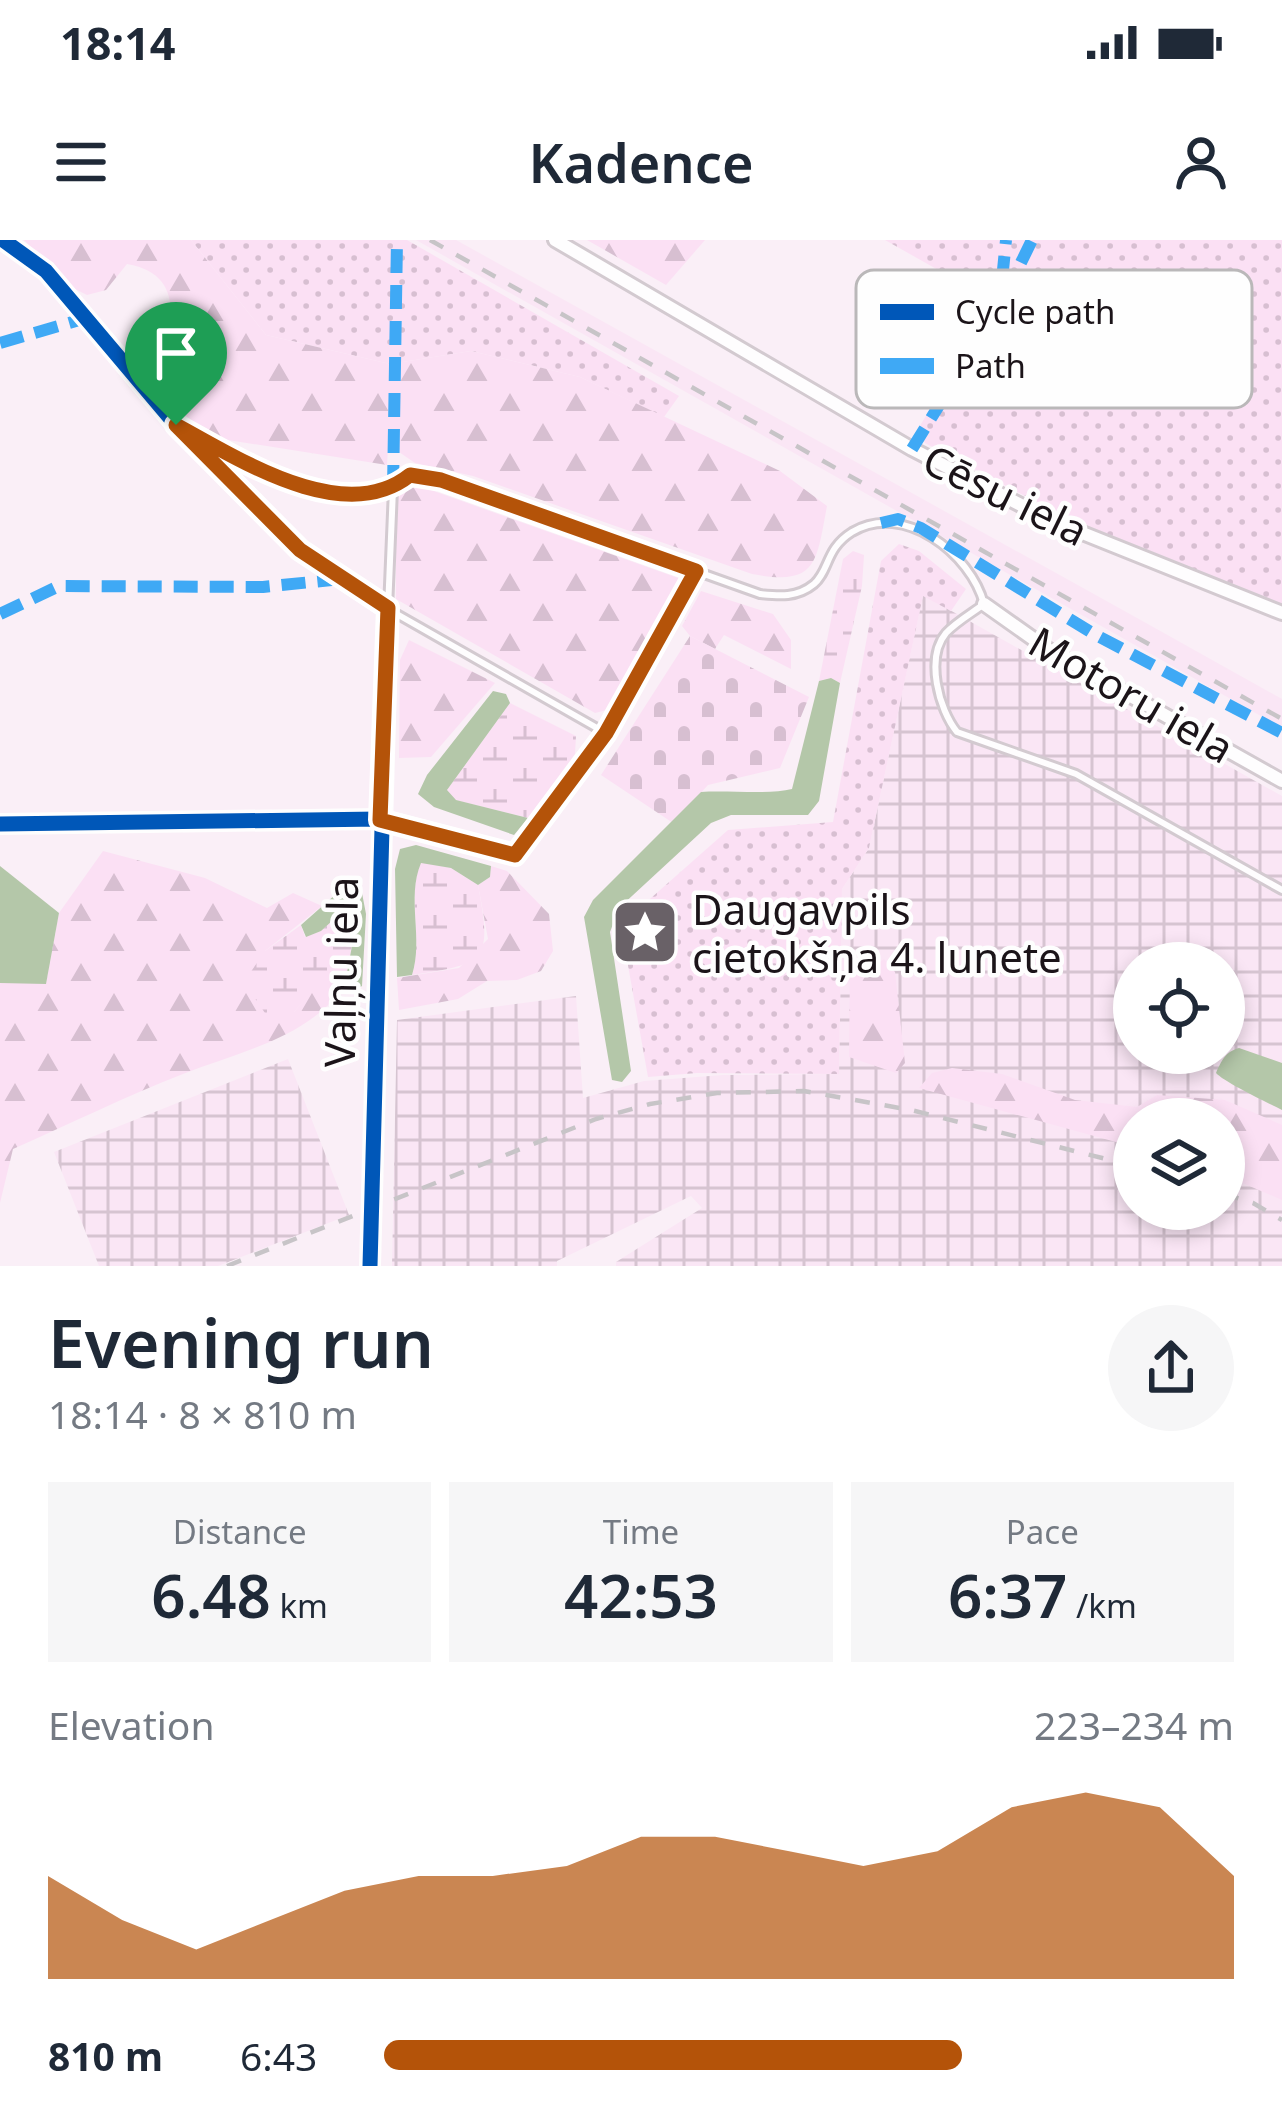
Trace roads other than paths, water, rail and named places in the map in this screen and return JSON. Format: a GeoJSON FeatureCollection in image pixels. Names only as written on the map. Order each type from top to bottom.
{"type":"FeatureCollection","features":[{"type":"Feature","properties":{"kind":"street"},"geometry":{"type":"LineString","coordinates":[[3,240],[46,272],[176,425],[300,550],[388,608]]}},
{"type":"Feature","properties":{"kind":"street","name":"Cēsu iela"},"geometry":{"type":"LineString","coordinates":[[556,240],[912,448],[1050,520],[1282,613]]}},
{"type":"Feature","properties":{"kind":"street"},"geometry":{"type":"LineString","coordinates":[[0,824],[380,820],[515,855],[606,733],[696,571]]}},
{"type":"Feature","properties":{"kind":"street","name":"Motoru iela"},"geometry":{"type":"LineString","coordinates":[[984,604],[1049,650],[1282,781]]}},
{"type":"Feature","properties":{"kind":"street","name":"Vaļņu iela"},"geometry":{"type":"LineString","coordinates":[[370,1266],[388,608]]}},
{"type":"Feature","properties":{"kind":"lane"},"geometry":{"type":"LineString","coordinates":[[176,425],[282,483],[360,493],[393,489],[410,475],[441,480],[760,594],[788,597],[816,583],[831,548],[855,530],[904,525],[940,542],[964,562],[978,582],[984,604],[946,633],[938,651],[938,690],[957,732],[1076,774],[1282,890]]}},
{"type":"Feature","properties":{"kind":"lane"},"geometry":{"type":"LineString","coordinates":[[393,489],[388,608],[606,733]]}},
{"type":"Feature","properties":{"kind":"railway"},"geometry":{"type":"LineString","coordinates":[[430,240],[1282,719]]}},
{"type":"Feature","properties":{"kind":"railway"},"geometry":{"type":"LineString","coordinates":[[227,1266],[596,1119],[717,1093],[804,1091],[911,1110],[1113,1161]]}},
{"type":"Feature","properties":{"kind":"railway"},"geometry":{"type":"LineString","coordinates":[[1245,1201],[1282,1220]]}},
{"type":"Feature","properties":{"kind":"place","name":"Daugavpils cietokšņa 4. lunete"},"geometry":{"type":"Point","coordinates":[645,932]}}]}
